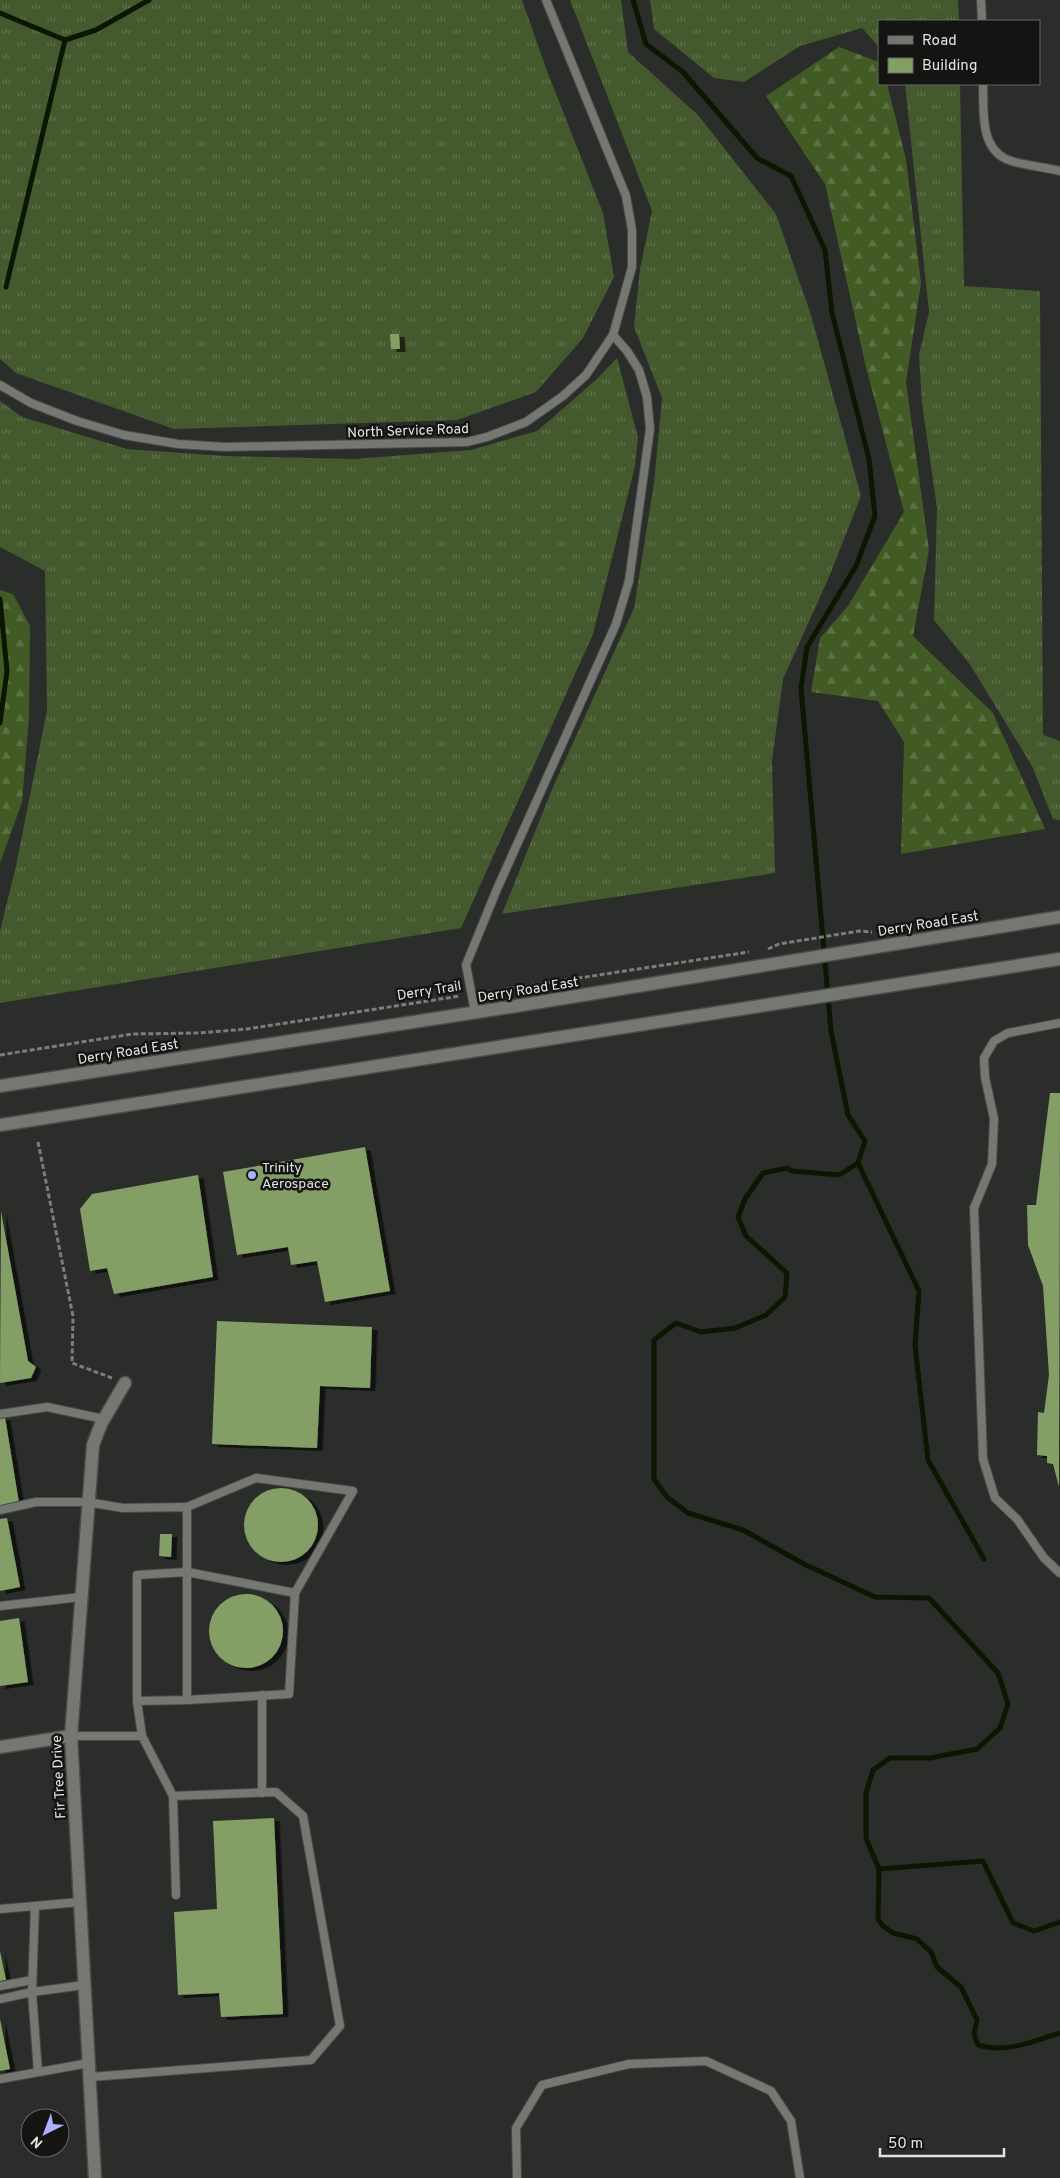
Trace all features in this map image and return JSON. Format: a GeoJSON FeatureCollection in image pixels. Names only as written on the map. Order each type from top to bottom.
{"type":"FeatureCollection","features":[{"type":"Feature","properties":{"kind":"main road","name":"Derry Road East"},"geometry":{"type":"LineString","coordinates":[[0,1086],[475,1012],[1060,917]]}},
{"type":"Feature","properties":{"kind":"main road"},"geometry":{"type":"LineString","coordinates":[[0,1125],[1060,959]]}},
{"type":"Feature","properties":{"kind":"main road","name":"Fir Tree Drive"},"geometry":{"type":"LineString","coordinates":[[95,2178],[71,1736],[87,1502],[93,1445],[104,1419],[125,1383]]}},
{"type":"Feature","properties":{"kind":"main road"},"geometry":{"type":"LineString","coordinates":[[0,1747],[71,1736]]}},
{"type":"Feature","properties":{"kind":"lane","name":"North Service Road"},"geometry":{"type":"LineString","coordinates":[[0,385],[31,404],[77,421],[124,435],[178,444],[225,447],[467,442],[507,430],[544,411],[586,375],[613,335],[632,267],[632,230],[626,196],[546,0]]}},
{"type":"Feature","properties":{"kind":"lane"},"geometry":{"type":"LineString","coordinates":[[981,0],[982,20]]}},
{"type":"Feature","properties":{"kind":"lane"},"geometry":{"type":"LineString","coordinates":[[983,85],[984,122],[991,146],[1006,159],[1060,171]]}},
{"type":"Feature","properties":{"kind":"lane"},"geometry":{"type":"LineString","coordinates":[[475,1012],[466,965],[497,889],[616,624],[629,580],[650,429],[647,397],[639,370],[627,351],[613,335]]}},
{"type":"Feature","properties":{"kind":"lane"},"geometry":{"type":"LineString","coordinates":[[1060,1023],[1008,1033],[994,1041],[984,1058],[985,1076],[994,1119],[992,1164],[974,1208],[984,1459],[995,1498],[1017,1519],[1044,1558],[1060,1573]]}},
{"type":"Feature","properties":{"kind":"lane"},"geometry":{"type":"LineString","coordinates":[[0,1414],[47,1407],[104,1419]]}},
{"type":"Feature","properties":{"kind":"lane"},"geometry":{"type":"LineString","coordinates":[[0,1510],[36,1502],[87,1502],[123,1508],[187,1507],[256,1478],[353,1491],[295,1593],[289,1694],[137,1701]]}},
{"type":"Feature","properties":{"kind":"lane"},"geometry":{"type":"LineString","coordinates":[[187,1507],[187,1700]]}},
{"type":"Feature","properties":{"kind":"lane"},"geometry":{"type":"LineString","coordinates":[[176,1895],[173,1796],[142,1736],[137,1701],[137,1575],[186,1572],[295,1593]]}},
{"type":"Feature","properties":{"kind":"lane"},"geometry":{"type":"LineString","coordinates":[[0,1606],[81,1597]]}},
{"type":"Feature","properties":{"kind":"lane"},"geometry":{"type":"LineString","coordinates":[[262,1695],[262,1793]]}},
{"type":"Feature","properties":{"kind":"lane"},"geometry":{"type":"LineString","coordinates":[[71,1736],[142,1736]]}},
{"type":"Feature","properties":{"kind":"lane"},"geometry":{"type":"LineString","coordinates":[[90,2077],[311,2060],[340,2026],[303,1816],[276,1792],[173,1796]]}},
{"type":"Feature","properties":{"kind":"lane"},"geometry":{"type":"LineString","coordinates":[[0,1909],[80,1902]]}},
{"type":"Feature","properties":{"kind":"lane"},"geometry":{"type":"LineString","coordinates":[[35,1906],[32,1992],[38,2072]]}},
{"type":"Feature","properties":{"kind":"lane"},"geometry":{"type":"LineString","coordinates":[[0,1986],[32,1980]]}},
{"type":"Feature","properties":{"kind":"lane"},"geometry":{"type":"LineString","coordinates":[[0,1998],[84,1985]]}},
{"type":"Feature","properties":{"kind":"lane"},"geometry":{"type":"LineString","coordinates":[[517,2178],[516,2128],[542,2085],[629,2064],[706,2061],[772,2091],[791,2121],[800,2178]]}},
{"type":"Feature","properties":{"kind":"lane"},"geometry":{"type":"LineString","coordinates":[[0,2078],[89,2062]]}},
{"type":"Feature","properties":{"kind":"path"},"geometry":{"type":"LineString","coordinates":[[760,950],[779,944],[859,931]]}},
{"type":"Feature","properties":{"kind":"path","name":"Derry Trail"},"geometry":{"type":"LineString","coordinates":[[0,1055],[132,1034],[199,1033],[247,1029],[751,951]]}},
{"type":"Feature","properties":{"kind":"path"},"geometry":{"type":"LineString","coordinates":[[38,1142],[73,1316],[72,1362],[125,1383]]}},
{"type":"Feature","properties":{"kind":"green space"},"geometry":{"type":"Polygon","coordinates":[[[0,0],[522,0],[547,71],[603,213],[614,277],[583,338],[536,392],[457,420],[174,429],[16,373],[0,359],[0,0]]]}},
{"type":"Feature","properties":{"kind":"green space"},"geometry":{"type":"Polygon","coordinates":[[[570,0],[621,0],[628,52],[698,115],[776,214],[811,315],[861,496],[829,577],[783,679],[772,761],[775,873],[502,914],[553,787],[634,608],[654,483],[662,398],[634,327],[640,269],[652,211],[570,0]]]}},
{"type":"Feature","properties":{"kind":"green space"},"geometry":{"type":"Polygon","coordinates":[[[650,0],[958,0],[959,20],[878,20],[878,46],[862,28],[800,46],[744,82],[714,78],[654,29],[650,0]]]}},
{"type":"Feature","properties":{"kind":"green space"},"geometry":{"type":"Polygon","coordinates":[[[839,47],[878,62],[878,85],[887,85],[906,159],[921,283],[906,382],[929,550],[913,636],[993,713],[1045,829],[901,854],[904,742],[878,701],[811,692],[820,638],[848,606],[904,512],[865,363],[825,184],[766,96],[839,47]]]}},
{"type":"Feature","properties":{"kind":"green space"},"geometry":{"type":"Polygon","coordinates":[[[905,85],[960,85],[964,286],[1040,291],[1043,735],[1060,741],[1060,820],[1053,819],[1032,766],[969,663],[934,620],[937,508],[922,403],[919,355],[929,312],[905,85]]]}},
{"type":"Feature","properties":{"kind":"green space"},"geometry":{"type":"Polygon","coordinates":[[[617,358],[638,437],[635,466],[593,634],[461,928],[0,1003],[0,931],[16,866],[47,710],[45,571],[0,547],[0,401],[22,417],[127,449],[224,456],[354,459],[471,450],[537,431],[597,379],[617,358]]]}},
{"type":"Feature","properties":{"kind":"green space"},"geometry":{"type":"Polygon","coordinates":[[[0,590],[13,594],[30,626],[29,717],[22,802],[0,863],[0,590]]]}},
{"type":"Feature","properties":{"kind":"building"},"geometry":{"type":"Polygon","coordinates":[[[390,334],[399,334],[400,349],[391,349],[390,334]]]}},
{"type":"Feature","properties":{"kind":"building"},"geometry":{"type":"Polygon","coordinates":[[[1050,1093],[1060,1093],[1059,1487],[1053,1464],[1047,1463],[1047,1456],[1037,1455],[1038,1412],[1044,1413],[1049,1375],[1043,1286],[1028,1245],[1027,1205],[1036,1205],[1050,1093]]]}},
{"type":"Feature","properties":{"kind":"building"},"geometry":{"type":"Polygon","coordinates":[[[365,1147],[390,1291],[325,1302],[317,1261],[291,1265],[288,1247],[237,1255],[223,1172],[365,1147]]]}},
{"type":"Feature","properties":{"kind":"building"},"geometry":{"type":"Polygon","coordinates":[[[198,1175],[213,1277],[114,1294],[107,1268],[90,1271],[80,1209],[92,1194],[198,1175]]]}},
{"type":"Feature","properties":{"kind":"building"},"geometry":{"type":"Polygon","coordinates":[[[1,1211],[28,1361],[36,1367],[31,1378],[0,1383],[1,1211]]]}},
{"type":"Feature","properties":{"kind":"building"},"geometry":{"type":"Polygon","coordinates":[[[217,1321],[372,1327],[370,1388],[320,1386],[317,1448],[212,1444],[217,1321]]]}},
{"type":"Feature","properties":{"kind":"building"},"geometry":{"type":"Polygon","coordinates":[[[5,1417],[19,1503],[0,1506],[0,1418],[5,1417]]]}},
{"type":"Feature","properties":{"kind":"building"},"geometry":{"type":"Polygon","coordinates":[[[274,1488],[288,1488],[302,1494],[312,1504],[318,1518],[316,1539],[302,1556],[288,1562],[274,1562],[260,1556],[250,1546],[244,1532],[244,1518],[250,1504],[260,1494],[274,1488]]]}},
{"type":"Feature","properties":{"kind":"building"},"geometry":{"type":"Polygon","coordinates":[[[7,1518],[20,1587],[0,1591],[0,1519],[7,1518]]]}},
{"type":"Feature","properties":{"kind":"building"},"geometry":{"type":"Polygon","coordinates":[[[160,1534],[172,1534],[171,1557],[159,1556],[160,1534]]]}},
{"type":"Feature","properties":{"kind":"building"},"geometry":{"type":"Polygon","coordinates":[[[239,1594],[253,1594],[267,1600],[277,1610],[283,1624],[281,1645],[267,1662],[253,1668],[239,1668],[225,1662],[215,1652],[209,1638],[209,1624],[215,1610],[225,1600],[239,1594]]]}},
{"type":"Feature","properties":{"kind":"building"},"geometry":{"type":"Polygon","coordinates":[[[19,1618],[28,1682],[0,1686],[0,1621],[19,1618]]]}},
{"type":"Feature","properties":{"kind":"building"},"geometry":{"type":"Polygon","coordinates":[[[274,1818],[283,2014],[221,2017],[219,1993],[178,1995],[174,1912],[217,1909],[213,1821],[274,1818]]]}},
{"type":"Feature","properties":{"kind":"building"},"geometry":{"type":"Polygon","coordinates":[[[0,1951],[6,1980],[0,1981],[0,1951]]]}},
{"type":"Feature","properties":{"kind":"building"},"geometry":{"type":"Polygon","coordinates":[[[0,2019],[10,2069],[0,2071],[0,2019]]]}},
{"type":"Feature","properties":{"kind":"waterway"},"geometry":{"type":"LineString","coordinates":[[0,13],[65,40],[96,30],[149,0]]}},
{"type":"Feature","properties":{"kind":"waterway"},"geometry":{"type":"LineString","coordinates":[[633,0],[646,44],[683,72],[757,158],[791,176],[825,250],[832,313],[869,459],[875,516],[856,566],[807,647],[801,688],[831,1031],[848,1115],[865,1141],[858,1163],[839,1175],[792,1171],[787,1168],[763,1173],[745,1199],[738,1217],[746,1236],[787,1273],[785,1297],[766,1315],[735,1328],[701,1332],[676,1323],[654,1340],[654,1479],[667,1497],[688,1513],[743,1530],[806,1565],[875,1597],[929,1598],[998,1673],[1008,1704],[1000,1728],[977,1749],[930,1758],[890,1758],[873,1770],[866,1793],[866,1838],[879,1869],[878,1919],[883,1926],[893,1933],[917,1939],[931,1952],[937,1967],[961,1987],[977,2020],[974,2034],[978,2045],[999,2048],[1010,2047],[1030,2043],[1060,2033]]}},
{"type":"Feature","properties":{"kind":"waterway"},"geometry":{"type":"LineString","coordinates":[[6,287],[65,40]]}},
{"type":"Feature","properties":{"kind":"waterway"},"geometry":{"type":"LineString","coordinates":[[0,599],[7,671],[0,723]]}},
{"type":"Feature","properties":{"kind":"waterway"},"geometry":{"type":"LineString","coordinates":[[858,1163],[919,1291],[915,1345],[928,1460],[984,1559]]}},
{"type":"Feature","properties":{"kind":"waterway"},"geometry":{"type":"LineString","coordinates":[[879,1869],[983,1861],[1013,1923],[1034,1931],[1060,1922]]}},
{"type":"Feature","properties":{"kind":"place","name":"Trinity Aerospace"},"geometry":{"type":"Point","coordinates":[252,1175]}}]}
